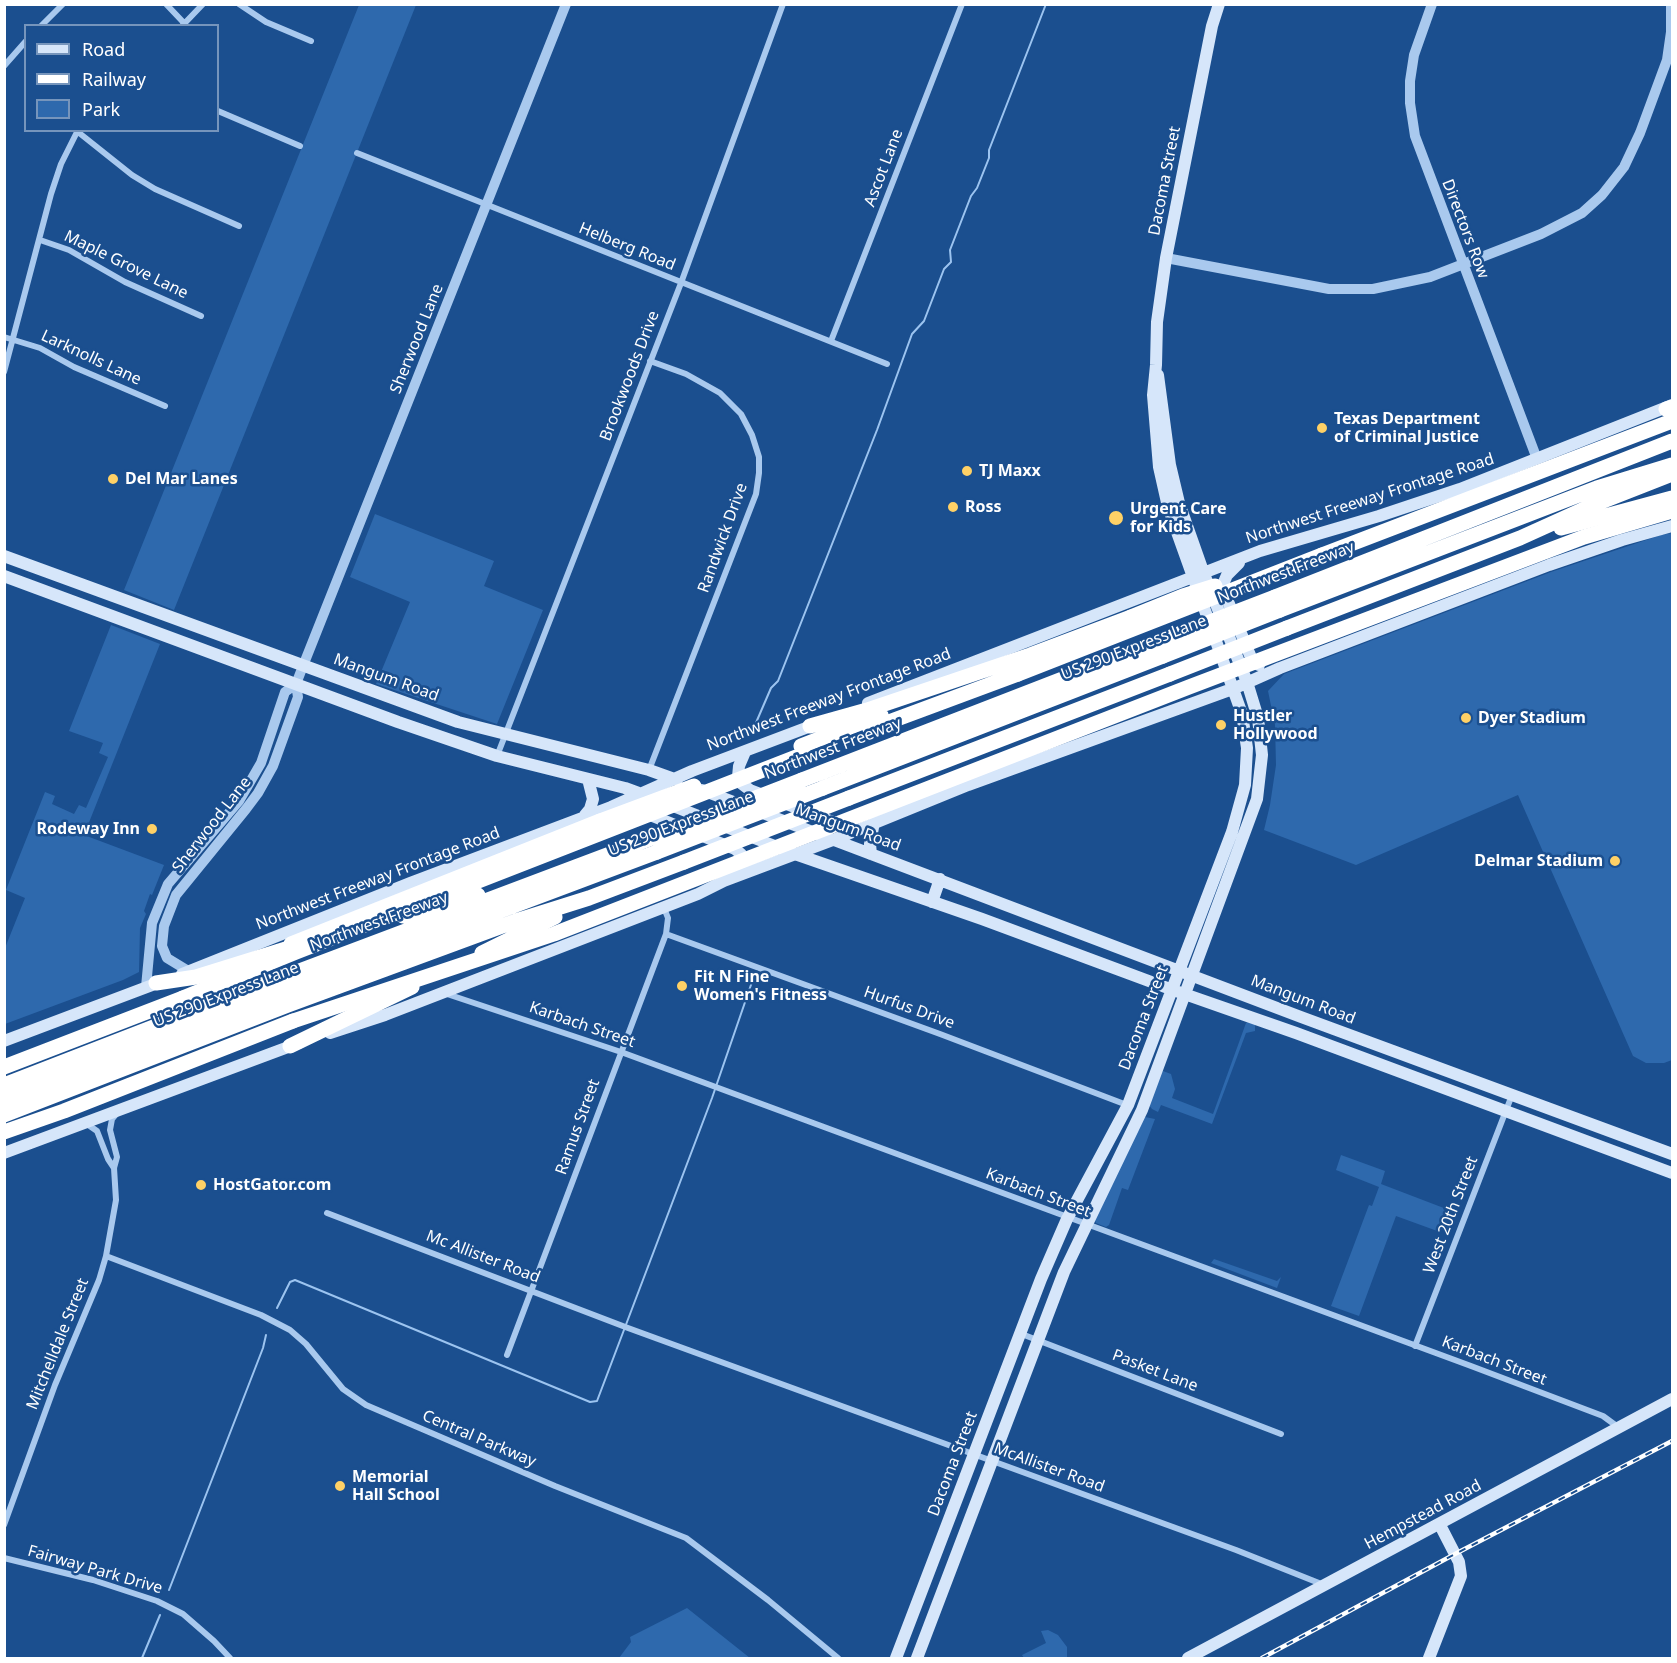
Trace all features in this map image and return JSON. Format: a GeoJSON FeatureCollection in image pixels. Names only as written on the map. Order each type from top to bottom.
{"type":"FeatureCollection","features":[{"type":"Feature","properties":{"kind":"highway"},"geometry":{"type":"LineString","coordinates":[[4,1066],[793,758],[1018,674],[1322,555],[1671,410]]}},
{"type":"Feature","properties":{"kind":"highway","name":"Northwest Freeway"},"geometry":{"type":"LineString","coordinates":[[4,1085],[802,780],[1160,649],[1275,597],[1672,441]]}},
{"type":"Feature","properties":{"kind":"highway","name":"US 290 Express Lane"},"geometry":{"type":"LineString","coordinates":[[4,1101],[265,999],[823,788],[1160,649],[1598,488],[1672,465]]}},
{"type":"Feature","properties":{"kind":"highway"},"geometry":{"type":"LineString","coordinates":[[4,1115],[288,1005],[684,862],[1520,538],[1593,505],[1672,474]]}},
{"type":"Feature","properties":{"kind":"highway"},"geometry":{"type":"LineString","coordinates":[[1520,538],[1672,498]]}},
{"type":"Feature","properties":{"kind":"highway"},"geometry":{"type":"LineString","coordinates":[[4,1132],[64,1111],[293,1021],[554,934],[1189,687],[1584,537],[1672,511]]}},
{"type":"Feature","properties":{"kind":"highway"},"geometry":{"type":"LineString","coordinates":[[810,726],[867,710],[1019,659],[1183,596],[1322,555]]}},
{"type":"Feature","properties":{"kind":"highway"},"geometry":{"type":"LineString","coordinates":[[262,955],[600,821],[900,708],[998,675],[1018,674]]}},
{"type":"Feature","properties":{"kind":"highway"},"geometry":{"type":"LineString","coordinates":[[151,985],[196,977],[262,955],[497,890],[519,889]]}},
{"type":"Feature","properties":{"kind":"highway"},"geometry":{"type":"LineString","coordinates":[[290,1046],[558,916],[589,898]]}},
{"type":"Feature","properties":{"kind":"main road","name":"Dacoma Street"},"geometry":{"type":"LineString","coordinates":[[896,1659],[975,1455],[1019,1333],[1067,1219],[1128,1105],[1179,993],[1193,976],[1257,799],[1262,755],[1258,718],[1247,682],[1168,507],[1164,466],[1152,395],[1156,365],[1157,322],[1166,258],[1212,26],[1219,4]]}},
{"type":"Feature","properties":{"kind":"main road","name":"Northwest Freeway Frontage Road"},"geometry":{"type":"LineString","coordinates":[[4,1041],[190,972],[318,919],[585,815],[611,807],[692,771],[1250,555],[1303,537],[1399,510],[1671,410]]}},
{"type":"Feature","properties":{"kind":"main road"},"geometry":{"type":"LineString","coordinates":[[4,1153],[290,1046],[385,1015],[443,993],[698,894],[724,881],[968,785],[1234,688],[1549,565],[1672,526]]}},
{"type":"Feature","properties":{"kind":"main road"},"geometry":{"type":"LineString","coordinates":[[1250,555],[1227,574],[1224,582],[1227,599],[1252,660],[1259,665],[1267,665],[1340,645]]}},
{"type":"Feature","properties":{"kind":"main road","name":"Mangum Road"},"geometry":{"type":"LineString","coordinates":[[4,556],[458,722],[649,770],[1061,927],[1672,1154]]}},
{"type":"Feature","properties":{"kind":"main road","name":"Mangum Road"},"geometry":{"type":"LineString","coordinates":[[4,576],[398,722],[497,756],[642,794],[795,854],[1055,945],[1179,993],[1296,1033],[1672,1173]]}},
{"type":"Feature","properties":{"kind":"main road","name":"Dacoma Street"},"geometry":{"type":"LineString","coordinates":[[917,1659],[1064,1272],[1142,1110],[1179,993],[1180,971],[1232,832],[1245,785],[1247,748],[1245,727],[1199,576]]}},
{"type":"Feature","properties":{"kind":"main road"},"geometry":{"type":"LineString","coordinates":[[195,645],[202,629]]}},
{"type":"Feature","properties":{"kind":"main road"},"geometry":{"type":"LineString","coordinates":[[398,722],[405,703]]}},
{"type":"Feature","properties":{"kind":"main road"},"geometry":{"type":"LineString","coordinates":[[745,752],[739,766],[738,777],[742,784],[750,790],[825,820],[845,826],[862,827]]}},
{"type":"Feature","properties":{"kind":"main road"},"geometry":{"type":"LineString","coordinates":[[585,815],[593,799],[588,779]]}},
{"type":"Feature","properties":{"kind":"main road"},"geometry":{"type":"LineString","coordinates":[[611,807],[642,812],[735,849],[741,854],[743,860],[738,869],[724,881]]}},
{"type":"Feature","properties":{"kind":"main road"},"geometry":{"type":"LineString","coordinates":[[872,854],[870,844],[874,822]]}},
{"type":"Feature","properties":{"kind":"main road"},"geometry":{"type":"LineString","coordinates":[[932,902],[940,879]]}},
{"type":"Feature","properties":{"kind":"main road"},"geometry":{"type":"LineString","coordinates":[[1055,945],[1061,927]]}},
{"type":"Feature","properties":{"kind":"main road"},"geometry":{"type":"LineString","coordinates":[[1296,1033],[1301,1017]]}},
{"type":"Feature","properties":{"kind":"main road"},"geometry":{"type":"LineString","coordinates":[[1397,1072],[1403,1055]]}},
{"type":"Feature","properties":{"kind":"main road","name":"Hempstead Road"},"geometry":{"type":"LineString","coordinates":[[1188,1659],[1672,1399]]}},
{"type":"Feature","properties":{"kind":"main road"},"geometry":{"type":"LineString","coordinates":[[1429,1659],[1461,1576],[1459,1562],[1440,1525]]}},
{"type":"Feature","properties":{"kind":"street"},"geometry":{"type":"LineString","coordinates":[[43,24],[63,4]]}},
{"type":"Feature","properties":{"kind":"street"},"geometry":{"type":"LineString","coordinates":[[166,4],[183,24],[203,4]]}},
{"type":"Feature","properties":{"kind":"street"},"geometry":{"type":"LineString","coordinates":[[239,4],[266,22],[311,41]]}},
{"type":"Feature","properties":{"kind":"street","name":"Sherwood Lane"},"geometry":{"type":"LineString","coordinates":[[190,972],[167,958],[162,946],[164,926],[176,895],[246,809],[268,775],[298,697],[296,684],[566,4]]}},
{"type":"Feature","properties":{"kind":"street","name":"Brookwoods Drive"},"geometry":{"type":"LineString","coordinates":[[497,756],[681,284],[783,4]]}},
{"type":"Feature","properties":{"kind":"street","name":"Ascot Lane"},"geometry":{"type":"LineString","coordinates":[[831,341],[962,4]]}},
{"type":"Feature","properties":{"kind":"street","name":"Directors Row"},"geometry":{"type":"LineString","coordinates":[[1432,4],[1414,55],[1410,81],[1410,104],[1415,136],[1538,459]]}},
{"type":"Feature","properties":{"kind":"street"},"geometry":{"type":"LineString","coordinates":[[1166,258],[1329,289],[1373,289],[1430,277],[1541,234],[1582,213],[1602,195],[1624,167],[1667,60],[1671,32],[1671,4]]}},
{"type":"Feature","properties":{"kind":"street"},"geometry":{"type":"LineString","coordinates":[[4,66],[24,43]]}},
{"type":"Feature","properties":{"kind":"street"},"geometry":{"type":"LineString","coordinates":[[219,111],[300,146]]}},
{"type":"Feature","properties":{"kind":"street"},"geometry":{"type":"LineString","coordinates":[[4,372],[51,194],[61,164],[77,132]]}},
{"type":"Feature","properties":{"kind":"street"},"geometry":{"type":"LineString","coordinates":[[79,132],[132,175],[155,189],[239,225]]}},
{"type":"Feature","properties":{"kind":"street","name":"Helberg Road"},"geometry":{"type":"LineString","coordinates":[[357,153],[681,284],[887,364]]}},
{"type":"Feature","properties":{"kind":"street","name":"Maple Grove Lane"},"geometry":{"type":"LineString","coordinates":[[40,240],[69,250],[125,282],[201,316]]}},
{"type":"Feature","properties":{"kind":"street","name":"Larknolls Lane"},"geometry":{"type":"LineString","coordinates":[[4,337],[40,348],[74,367],[165,406]]}},
{"type":"Feature","properties":{"kind":"street","name":"Randwick Drive"},"geometry":{"type":"LineString","coordinates":[[649,770],[756,494],[759,473],[759,457],[741,414],[720,393],[686,374],[650,361]]}},
{"type":"Feature","properties":{"kind":"street","name":"Sherwood Lane"},"geometry":{"type":"LineString","coordinates":[[151,985],[152,923],[168,884],[238,801],[261,763],[285,692],[296,684]]}},
{"type":"Feature","properties":{"kind":"street","name":"Ramus Street"},"geometry":{"type":"LineString","coordinates":[[507,1355],[666,934],[668,918],[664,907]]}},
{"type":"Feature","properties":{"kind":"street","name":"Hurfus Drive"},"geometry":{"type":"LineString","coordinates":[[666,934],[1142,1110]]}},
{"type":"Feature","properties":{"kind":"street","name":"Karbach Street"},"geometry":{"type":"LineString","coordinates":[[443,993],[621,1052],[1603,1416],[1619,1428]]}},
{"type":"Feature","properties":{"kind":"street","name":"West 20th Street"},"geometry":{"type":"LineString","coordinates":[[1415,1346],[1512,1095]]}},
{"type":"Feature","properties":{"kind":"street","name":"Mitchelldale Street"},"geometry":{"type":"LineString","coordinates":[[4,1525],[55,1385],[99,1280],[106,1256],[116,1200],[114,1168],[117,1157],[110,1130],[112,1119],[120,1108]]}},
{"type":"Feature","properties":{"kind":"street","name":"Mitchelldale Street"},"geometry":{"type":"LineString","coordinates":[[84,1122],[97,1131],[114,1168]]}},
{"type":"Feature","properties":{"kind":"street","name":"Mc Allister Road"},"geometry":{"type":"LineString","coordinates":[[327,1213],[628,1328]]}},
{"type":"Feature","properties":{"kind":"street","name":"Central Parkway"},"geometry":{"type":"LineString","coordinates":[[106,1256],[261,1315],[286,1327],[306,1344],[343,1389],[366,1405],[555,1486],[686,1538],[768,1600],[838,1659]]}},
{"type":"Feature","properties":{"kind":"street","name":"McAllister Road"},"geometry":{"type":"LineString","coordinates":[[628,1328],[1236,1550],[1325,1586]]}},
{"type":"Feature","properties":{"kind":"street","name":"Pasket Lane"},"geometry":{"type":"LineString","coordinates":[[1019,1333],[1281,1434]]}},
{"type":"Feature","properties":{"kind":"street","name":"Fairway Park Drive"},"geometry":{"type":"LineString","coordinates":[[4,1558],[93,1580],[157,1601],[183,1614],[214,1641],[230,1659]]}},
{"type":"Feature","properties":{"kind":"green space"},"geometry":{"type":"Polygon","coordinates":[[[359,5],[416,5],[174,610],[124,590],[359,5]]]}},
{"type":"Feature","properties":{"kind":"green space"},"geometry":{"type":"Polygon","coordinates":[[[375,514],[494,561],[484,586],[543,610],[497,724],[376,684],[410,602],[350,577],[375,514]]]}},
{"type":"Feature","properties":{"kind":"green space"},"geometry":{"type":"Polygon","coordinates":[[[1672,533],[1672,1060],[1664,1063],[1646,1063],[1633,1056],[1518,795],[1356,865],[1264,830],[1276,765],[1275,725],[1268,691],[1284,674],[1551,572],[1672,533]]]}},
{"type":"Feature","properties":{"kind":"green space"},"geometry":{"type":"Polygon","coordinates":[[[111,625],[160,644],[84,835],[164,865],[152,895],[150,894],[144,911],[146,914],[140,928],[139,972],[5,1024],[5,948],[25,898],[6,890],[45,792],[55,796],[52,804],[74,814],[79,805],[86,808],[108,757],[99,753],[103,743],[69,731],[111,625]]]}},
{"type":"Feature","properties":{"kind":"green space"},"geometry":{"type":"Polygon","coordinates":[[[1248,1022],[1255,1024],[1255,1031],[1246,1033],[1212,1124],[1161,1105],[1158,1112],[1152,1109],[1149,1105],[1163,1071],[1171,1074],[1175,1089],[1172,1098],[1213,1114],[1248,1022]]]}},
{"type":"Feature","properties":{"kind":"green space"},"geometry":{"type":"Polygon","coordinates":[[[1145,1117],[1155,1119],[1128,1190],[1122,1188],[1109,1225],[1106,1227],[1096,1223],[1093,1217],[1145,1117]]]}},
{"type":"Feature","properties":{"kind":"green space"},"geometry":{"type":"Polygon","coordinates":[[[1341,1155],[1385,1171],[1381,1184],[1449,1210],[1440,1232],[1396,1216],[1359,1316],[1331,1306],[1369,1205],[1372,1206],[1379,1187],[1336,1170],[1341,1155]]]}},
{"type":"Feature","properties":{"kind":"green space"},"geometry":{"type":"Polygon","coordinates":[[[1214,1259],[1277,1281],[1281,1277],[1277,1288],[1211,1263],[1214,1259]]]}},
{"type":"Feature","properties":{"kind":"green space"},"geometry":{"type":"Polygon","coordinates":[[[687,1608],[750,1658],[619,1658],[631,1642],[630,1637],[687,1608]]]}},
{"type":"Feature","properties":{"kind":"green space"},"geometry":{"type":"Polygon","coordinates":[[[1048,1630],[1058,1635],[1067,1647],[1067,1658],[1024,1658],[1022,1655],[1046,1643],[1041,1631],[1048,1630]]]}},
{"type":"Feature","properties":{"kind":"waterway"},"geometry":{"type":"LineString","coordinates":[[755,725],[771,688],[778,681],[877,430],[912,334],[924,321],[944,269],[951,262],[950,250],[989,158],[989,150],[1046,4]]}},
{"type":"Feature","properties":{"kind":"waterway"},"geometry":{"type":"LineString","coordinates":[[277,1308],[290,1282],[295,1280],[590,1402],[597,1401],[712,1098],[753,979]]}},
{"type":"Feature","properties":{"kind":"waterway"},"geometry":{"type":"LineString","coordinates":[[169,1590],[263,1348],[266,1335]]}},
{"type":"Feature","properties":{"kind":"waterway"},"geometry":{"type":"LineString","coordinates":[[142,1658],[160,1615]]}},
{"type":"Feature","properties":{"kind":"railway"},"geometry":{"type":"LineString","coordinates":[[1262,1658],[1672,1441]]}},
{"type":"Feature","properties":{"kind":"place","name":"Texas Department of Criminal Justice"},"geometry":{"type":"Point","coordinates":[1322,428]}},
{"type":"Feature","properties":{"kind":"place","name":"TJ Maxx"},"geometry":{"type":"Point","coordinates":[967,471]}},
{"type":"Feature","properties":{"kind":"place","name":"Del Mar Lanes"},"geometry":{"type":"Point","coordinates":[113,479]}},
{"type":"Feature","properties":{"kind":"place","name":"Ross"},"geometry":{"type":"Point","coordinates":[953,507]}},
{"type":"Feature","properties":{"kind":"place","name":"Urgent Care for Kids"},"geometry":{"type":"Point","coordinates":[1116,518]}},
{"type":"Feature","properties":{"kind":"place","name":"Dyer Stadium"},"geometry":{"type":"Point","coordinates":[1466,718]}},
{"type":"Feature","properties":{"kind":"place","name":"Hustler Hollywood"},"geometry":{"type":"Point","coordinates":[1221,725]}},
{"type":"Feature","properties":{"kind":"place","name":"Rodeway Inn"},"geometry":{"type":"Point","coordinates":[152,829]}},
{"type":"Feature","properties":{"kind":"place","name":"Delmar Stadium"},"geometry":{"type":"Point","coordinates":[1615,861]}},
{"type":"Feature","properties":{"kind":"place","name":"Fit N Fine Women's Fitness"},"geometry":{"type":"Point","coordinates":[682,986]}},
{"type":"Feature","properties":{"kind":"place","name":"HostGator.com"},"geometry":{"type":"Point","coordinates":[201,1185]}},
{"type":"Feature","properties":{"kind":"place","name":"Memorial Hall School"},"geometry":{"type":"Point","coordinates":[340,1486]}}]}
